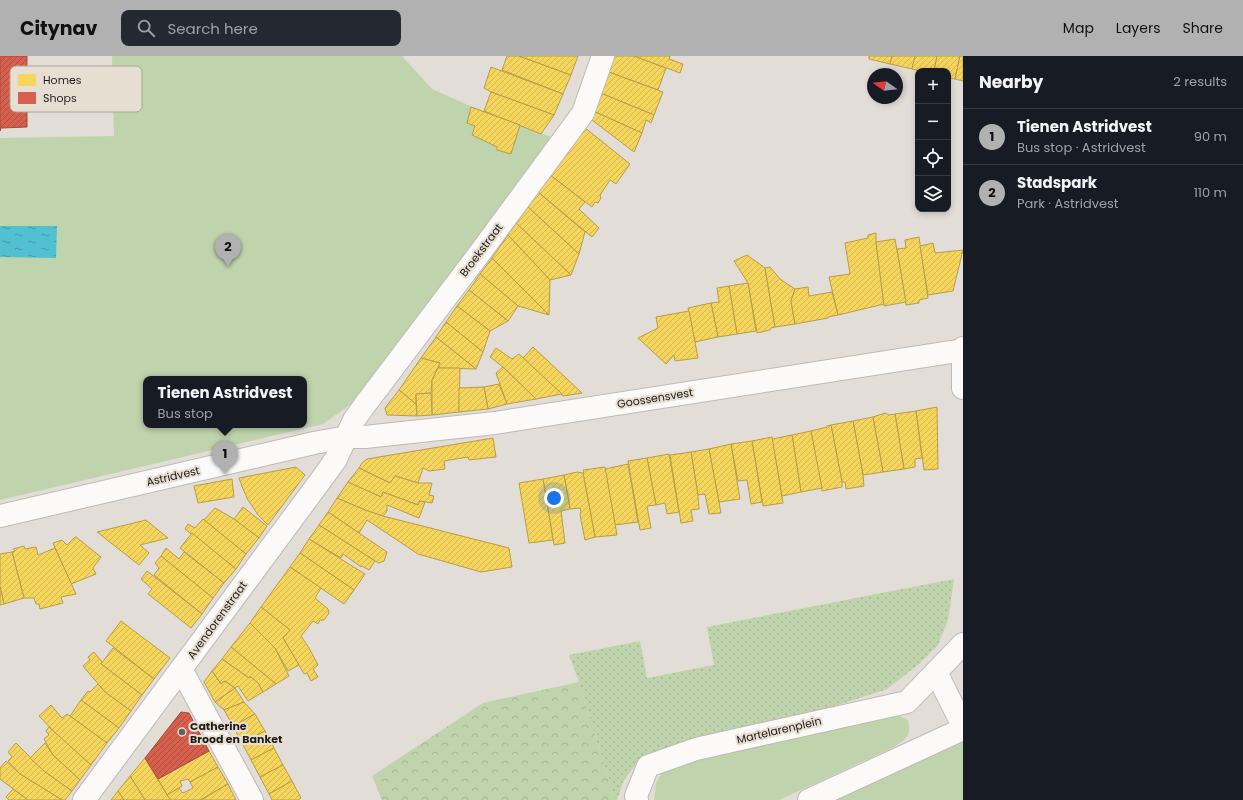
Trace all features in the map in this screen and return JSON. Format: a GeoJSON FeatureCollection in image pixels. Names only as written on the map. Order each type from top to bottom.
{"type":"FeatureCollection","features":[{"type":"Feature","properties":{"kind":"street","name":"Broekstraat"},"geometry":{"type":"LineString","coordinates":[[347,437],[354,420],[367,402],[482,250],[583,112],[603,56]]}},
{"type":"Feature","properties":{"kind":"street","name":"Goossensvest"},"geometry":{"type":"LineString","coordinates":[[347,437],[365,437],[495,423],[963,349]]}},
{"type":"Feature","properties":{"kind":"street"},"geometry":{"type":"LineString","coordinates":[[963,349],[963,388]]}},
{"type":"Feature","properties":{"kind":"street","name":"Astridvest"},"geometry":{"type":"LineString","coordinates":[[0,516],[314,443],[347,437]]}},
{"type":"Feature","properties":{"kind":"street","name":"Avendorenstraat"},"geometry":{"type":"LineString","coordinates":[[84,800],[321,480],[336,459],[347,437]]}},
{"type":"Feature","properties":{"kind":"street","name":"Martelarenplein"},"geometry":{"type":"LineString","coordinates":[[637,800],[636,796],[648,766],[696,749],[907,702],[963,644]]}},
{"type":"Feature","properties":{"kind":"street"},"geometry":{"type":"LineString","coordinates":[[182,669],[252,800]]}},
{"type":"Feature","properties":{"kind":"street"},"geometry":{"type":"LineString","coordinates":[[809,800],[963,727],[936,672]]}},
{"type":"Feature","properties":{"kind":"green space"},"geometry":{"type":"Polygon","coordinates":[[[112,56],[402,56],[432,89],[468,105],[551,137],[361,397],[323,424],[307,428],[307,376],[143,376],[143,428],[306,428],[0,500],[0,138],[114,136],[113,112],[142,112],[142,66],[112,66],[112,56]]]}},
{"type":"Feature","properties":{"kind":"green space"},"geometry":{"type":"Polygon","coordinates":[[[954,579],[948,620],[938,645],[919,664],[887,689],[823,710],[671,746],[637,762],[623,782],[617,800],[615,800],[579,682],[569,655],[640,641],[647,678],[714,665],[707,627],[954,579]]]}},
{"type":"Feature","properties":{"kind":"green space"},"geometry":{"type":"Polygon","coordinates":[[[579,682],[615,800],[382,800],[372,776],[483,703],[579,682]]]}},
{"type":"Feature","properties":{"kind":"green space"},"geometry":{"type":"Polygon","coordinates":[[[893,713],[908,720],[908,734],[901,743],[779,800],[654,800],[656,783],[664,769],[893,713]]]}},
{"type":"Feature","properties":{"kind":"green space"},"geometry":{"type":"Polygon","coordinates":[[[963,737],[963,800],[825,800],[963,737]]]}},
{"type":"Feature","properties":{"kind":"water"},"geometry":{"type":"Polygon","coordinates":[[[0,226],[57,226],[56,258],[0,257],[0,226]]]}},
{"type":"Feature","properties":{"kind":"building: Homes"},"geometry":{"type":"Polygon","coordinates":[[[507,56],[519,56],[571,75],[563,94],[502,70],[507,56]]]}},
{"type":"Feature","properties":{"kind":"building: Homes"},"geometry":{"type":"Polygon","coordinates":[[[519,56],[578,56],[571,75],[519,56]]]}},
{"type":"Feature","properties":{"kind":"building: Homes"},"geometry":{"type":"Polygon","coordinates":[[[613,56],[634,56],[666,68],[658,90],[606,71],[613,56]]]}},
{"type":"Feature","properties":{"kind":"building: Homes"},"geometry":{"type":"Polygon","coordinates":[[[634,56],[670,56],[669,59],[683,64],[680,73],[634,56]]]}},
{"type":"Feature","properties":{"kind":"building: Homes"},"geometry":{"type":"Polygon","coordinates":[[[869,56],[892,56],[890,64],[869,59],[869,56]]]}},
{"type":"Feature","properties":{"kind":"building: Homes"},"geometry":{"type":"Polygon","coordinates":[[[892,56],[915,56],[912,69],[890,64],[892,56]]]}},
{"type":"Feature","properties":{"kind":"building: Homes"},"geometry":{"type":"Polygon","coordinates":[[[915,56],[937,56],[935,68],[912,69],[915,56]]]}},
{"type":"Feature","properties":{"kind":"building: Homes"},"geometry":{"type":"Polygon","coordinates":[[[937,56],[960,56],[955,79],[951,78],[951,68],[935,68],[937,56]]]}},
{"type":"Feature","properties":{"kind":"building: Homes"},"geometry":{"type":"Polygon","coordinates":[[[960,56],[963,56],[963,81],[955,79],[960,56]]]}},
{"type":"Feature","properties":{"kind":"building: Homes"},"geometry":{"type":"Polygon","coordinates":[[[491,67],[563,94],[554,115],[491,92],[484,88],[491,67]]]}},
{"type":"Feature","properties":{"kind":"building: Homes"},"geometry":{"type":"Polygon","coordinates":[[[606,71],[663,92],[654,115],[598,92],[606,71]]]}},
{"type":"Feature","properties":{"kind":"building: Homes"},"geometry":{"type":"Polygon","coordinates":[[[491,92],[554,115],[541,134],[484,111],[491,92]]]}},
{"type":"Feature","properties":{"kind":"building: Homes"},"geometry":{"type":"Polygon","coordinates":[[[598,92],[654,115],[651,123],[646,120],[642,133],[591,110],[598,92]]]}},
{"type":"Feature","properties":{"kind":"building: Homes"},"geometry":{"type":"Polygon","coordinates":[[[471,107],[520,125],[511,154],[497,150],[497,147],[472,135],[475,126],[467,123],[471,107]]]}},
{"type":"Feature","properties":{"kind":"building: Homes"},"geometry":{"type":"Polygon","coordinates":[[[591,110],[642,133],[634,152],[588,117],[591,110]]]}},
{"type":"Feature","properties":{"kind":"building: Homes"},"geometry":{"type":"Polygon","coordinates":[[[584,127],[630,164],[616,184],[610,180],[600,195],[601,198],[598,203],[595,202],[592,207],[550,175],[584,127]]]}},
{"type":"Feature","properties":{"kind":"building: Homes"},"geometry":{"type":"Polygon","coordinates":[[[550,175],[585,202],[579,209],[599,228],[592,237],[538,192],[550,175]]]}},
{"type":"Feature","properties":{"kind":"building: Homes"},"geometry":{"type":"Polygon","coordinates":[[[538,192],[585,232],[579,254],[528,207],[538,192]]]}},
{"type":"Feature","properties":{"kind":"building: Homes"},"geometry":{"type":"Polygon","coordinates":[[[528,207],[579,254],[571,275],[516,223],[528,207]]]}},
{"type":"Feature","properties":{"kind":"building: Homes"},"geometry":{"type":"Polygon","coordinates":[[[516,223],[571,275],[550,280],[508,235],[516,223]]]}},
{"type":"Feature","properties":{"kind":"building: Homes"},"geometry":{"type":"Polygon","coordinates":[[[876,233],[884,304],[838,315],[829,277],[850,274],[845,243],[868,238],[868,235],[876,233]]]}},
{"type":"Feature","properties":{"kind":"building: Homes"},"geometry":{"type":"Polygon","coordinates":[[[508,235],[550,280],[549,315],[492,258],[508,235]]]}},
{"type":"Feature","properties":{"kind":"building: Homes"},"geometry":{"type":"Polygon","coordinates":[[[919,237],[928,298],[919,300],[919,303],[906,305],[897,249],[906,248],[905,240],[919,237]]]}},
{"type":"Feature","properties":{"kind":"building: Homes"},"geometry":{"type":"Polygon","coordinates":[[[895,239],[906,302],[884,306],[876,242],[895,239]]]}},
{"type":"Feature","properties":{"kind":"building: Homes"},"geometry":{"type":"Polygon","coordinates":[[[933,243],[935,253],[963,250],[953,291],[928,295],[920,246],[933,243]]]}},
{"type":"Feature","properties":{"kind":"building: Homes"},"geometry":{"type":"Polygon","coordinates":[[[747,255],[765,268],[775,327],[771,328],[770,330],[757,333],[748,283],[734,261],[747,255]]]}},
{"type":"Feature","properties":{"kind":"building: Homes"},"geometry":{"type":"Polygon","coordinates":[[[492,258],[549,315],[518,306],[480,274],[492,258]]]}},
{"type":"Feature","properties":{"kind":"building: Homes"},"geometry":{"type":"Polygon","coordinates":[[[770,267],[780,279],[795,289],[791,301],[795,324],[775,327],[765,268],[770,267]]]}},
{"type":"Feature","properties":{"kind":"building: Homes"},"geometry":{"type":"Polygon","coordinates":[[[480,274],[518,306],[508,321],[469,290],[480,274]]]}},
{"type":"Feature","properties":{"kind":"building: Homes"},"geometry":{"type":"Polygon","coordinates":[[[748,283],[756,331],[737,334],[729,286],[748,283]]]}},
{"type":"Feature","properties":{"kind":"building: Homes"},"geometry":{"type":"Polygon","coordinates":[[[729,286],[737,334],[718,337],[711,303],[719,302],[717,288],[729,286]]]}},
{"type":"Feature","properties":{"kind":"building: Homes"},"geometry":{"type":"Polygon","coordinates":[[[808,287],[809,296],[832,292],[838,315],[795,324],[791,301],[795,289],[808,287]]]}},
{"type":"Feature","properties":{"kind":"building: Homes"},"geometry":{"type":"Polygon","coordinates":[[[469,290],[508,321],[490,331],[457,306],[469,290]]]}},
{"type":"Feature","properties":{"kind":"building: Homes"},"geometry":{"type":"Polygon","coordinates":[[[711,303],[718,337],[695,342],[688,308],[711,303]]]}},
{"type":"Feature","properties":{"kind":"building: Homes"},"geometry":{"type":"Polygon","coordinates":[[[457,306],[490,331],[483,352],[446,322],[457,306]]]}},
{"type":"Feature","properties":{"kind":"building: Homes"},"geometry":{"type":"Polygon","coordinates":[[[689,311],[698,358],[675,361],[674,355],[666,364],[638,338],[658,328],[656,317],[689,311]]]}},
{"type":"Feature","properties":{"kind":"building: Homes"},"geometry":{"type":"Polygon","coordinates":[[[446,322],[483,352],[476,369],[436,337],[446,322]]]}},
{"type":"Feature","properties":{"kind":"building: Homes"},"geometry":{"type":"Polygon","coordinates":[[[436,337],[476,369],[438,368],[440,363],[421,358],[436,337]]]}},
{"type":"Feature","properties":{"kind":"building: Homes"},"geometry":{"type":"Polygon","coordinates":[[[533,347],[582,393],[563,396],[523,358],[533,347]]]}},
{"type":"Feature","properties":{"kind":"building: Homes"},"geometry":{"type":"Polygon","coordinates":[[[496,348],[512,359],[519,354],[562,394],[536,399],[503,367],[490,357],[496,348]]]}},
{"type":"Feature","properties":{"kind":"building: Homes"},"geometry":{"type":"Polygon","coordinates":[[[421,358],[440,363],[432,380],[431,393],[416,394],[416,404],[399,390],[421,358]]]}},
{"type":"Feature","properties":{"kind":"building: Homes"},"geometry":{"type":"Polygon","coordinates":[[[503,367],[536,399],[507,404],[496,373],[503,367]]]}},
{"type":"Feature","properties":{"kind":"building: Homes"},"geometry":{"type":"Polygon","coordinates":[[[438,368],[460,368],[459,412],[432,415],[432,380],[438,368]]]}},
{"type":"Feature","properties":{"kind":"building: Homes"},"geometry":{"type":"Polygon","coordinates":[[[499,384],[507,404],[488,409],[484,387],[499,384]]]}},
{"type":"Feature","properties":{"kind":"building: Homes"},"geometry":{"type":"Polygon","coordinates":[[[484,387],[488,409],[459,412],[459,388],[484,387]]]}},
{"type":"Feature","properties":{"kind":"building: Homes"},"geometry":{"type":"Polygon","coordinates":[[[399,390],[416,404],[417,416],[387,415],[385,408],[399,390]]]}},
{"type":"Feature","properties":{"kind":"building: Homes"},"geometry":{"type":"Polygon","coordinates":[[[431,393],[432,415],[417,416],[416,394],[431,393]]]}},
{"type":"Feature","properties":{"kind":"building: Homes"},"geometry":{"type":"Polygon","coordinates":[[[937,407],[938,469],[924,470],[916,411],[937,407]]]}},
{"type":"Feature","properties":{"kind":"building: Homes"},"geometry":{"type":"Polygon","coordinates":[[[916,411],[922,458],[915,459],[915,467],[904,469],[895,414],[916,411]]]}},
{"type":"Feature","properties":{"kind":"building: Homes"},"geometry":{"type":"Polygon","coordinates":[[[885,413],[889,415],[895,414],[904,469],[883,472],[873,417],[885,413]]]}},
{"type":"Feature","properties":{"kind":"building: Homes"},"geometry":{"type":"Polygon","coordinates":[[[873,417],[883,472],[863,475],[853,421],[873,417]]]}},
{"type":"Feature","properties":{"kind":"building: Homes"},"geometry":{"type":"Polygon","coordinates":[[[853,421],[864,486],[846,489],[845,482],[842,482],[831,425],[853,421]]]}},
{"type":"Feature","properties":{"kind":"building: Homes"},"geometry":{"type":"Polygon","coordinates":[[[831,425],[842,487],[822,491],[811,431],[831,425]]]}},
{"type":"Feature","properties":{"kind":"building: Homes"},"geometry":{"type":"Polygon","coordinates":[[[811,431],[822,488],[801,492],[792,435],[811,431]]]}},
{"type":"Feature","properties":{"kind":"building: Homes"},"geometry":{"type":"Polygon","coordinates":[[[792,435],[801,492],[782,496],[772,439],[792,435]]]}},
{"type":"Feature","properties":{"kind":"building: Homes"},"geometry":{"type":"Polygon","coordinates":[[[772,437],[783,503],[763,506],[752,441],[772,437]]]}},
{"type":"Feature","properties":{"kind":"building: Homes"},"geometry":{"type":"Polygon","coordinates":[[[493,438],[496,457],[469,460],[468,457],[444,461],[445,469],[429,471],[423,468],[418,483],[395,476],[390,483],[359,468],[367,459],[493,438]]]}},
{"type":"Feature","properties":{"kind":"building: Homes"},"geometry":{"type":"Polygon","coordinates":[[[752,441],[762,502],[751,504],[747,480],[738,481],[731,444],[752,441]]]}},
{"type":"Feature","properties":{"kind":"building: Homes"},"geometry":{"type":"Polygon","coordinates":[[[731,444],[740,499],[719,502],[709,449],[731,444]]]}},
{"type":"Feature","properties":{"kind":"building: Homes"},"geometry":{"type":"Polygon","coordinates":[[[709,449],[721,513],[709,514],[705,494],[698,495],[691,452],[709,449]]]}},
{"type":"Feature","properties":{"kind":"building: Homes"},"geometry":{"type":"Polygon","coordinates":[[[691,452],[699,509],[691,510],[693,521],[681,523],[670,455],[691,452]]]}},
{"type":"Feature","properties":{"kind":"building: Homes"},"geometry":{"type":"Polygon","coordinates":[[[669,454],[679,512],[667,514],[665,503],[656,505],[647,458],[669,454]]]}},
{"type":"Feature","properties":{"kind":"building: Homes"},"geometry":{"type":"Polygon","coordinates":[[[647,458],[656,505],[647,506],[651,528],[640,530],[628,461],[647,458]]]}},
{"type":"Feature","properties":{"kind":"building: Homes"},"geometry":{"type":"Polygon","coordinates":[[[628,464],[638,522],[615,525],[605,469],[628,464]]]}},
{"type":"Feature","properties":{"kind":"building: Homes"},"geometry":{"type":"Polygon","coordinates":[[[296,467],[305,475],[268,525],[258,515],[248,500],[239,478],[296,467]]]}},
{"type":"Feature","properties":{"kind":"building: Homes"},"geometry":{"type":"Polygon","coordinates":[[[605,467],[617,535],[595,537],[583,470],[605,467]]]}},
{"type":"Feature","properties":{"kind":"building: Homes"},"geometry":{"type":"Polygon","coordinates":[[[359,468],[390,483],[395,476],[418,483],[432,483],[429,495],[434,496],[432,503],[420,501],[418,505],[383,492],[381,497],[348,482],[359,468]]]}},
{"type":"Feature","properties":{"kind":"building: Homes"},"geometry":{"type":"Polygon","coordinates":[[[577,472],[583,473],[595,537],[585,540],[580,515],[581,511],[580,508],[570,509],[564,475],[577,472]]]}},
{"type":"Feature","properties":{"kind":"building: Homes"},"geometry":{"type":"Polygon","coordinates":[[[564,475],[570,509],[561,511],[565,543],[554,545],[543,479],[564,475]]]}},
{"type":"Feature","properties":{"kind":"building: Homes"},"geometry":{"type":"Polygon","coordinates":[[[232,479],[234,497],[198,503],[194,486],[232,479]]]}},
{"type":"Feature","properties":{"kind":"building: Homes"},"geometry":{"type":"Polygon","coordinates":[[[543,479],[553,540],[529,543],[519,483],[543,479]]]}},
{"type":"Feature","properties":{"kind":"building: Homes"},"geometry":{"type":"Polygon","coordinates":[[[348,482],[381,497],[383,492],[418,505],[420,501],[425,502],[419,518],[387,505],[387,511],[383,516],[337,498],[348,482]]]}},
{"type":"Feature","properties":{"kind":"building: Homes"},"geometry":{"type":"Polygon","coordinates":[[[337,498],[383,516],[509,548],[512,567],[481,572],[418,554],[367,520],[359,533],[328,512],[337,498]]]}},
{"type":"Feature","properties":{"kind":"building: Homes"},"geometry":{"type":"Polygon","coordinates":[[[243,507],[267,526],[259,538],[234,519],[243,507]]]}},
{"type":"Feature","properties":{"kind":"building: Homes"},"geometry":{"type":"Polygon","coordinates":[[[215,508],[234,519],[259,538],[246,554],[204,520],[215,508]]]}},
{"type":"Feature","properties":{"kind":"building: Homes"},"geometry":{"type":"Polygon","coordinates":[[[328,512],[387,552],[384,561],[379,563],[375,561],[319,525],[328,512]]]}},
{"type":"Feature","properties":{"kind":"building: Homes"},"geometry":{"type":"Polygon","coordinates":[[[203,519],[246,554],[236,569],[185,529],[188,524],[195,528],[203,519]]]}},
{"type":"Feature","properties":{"kind":"building: Homes"},"geometry":{"type":"Polygon","coordinates":[[[146,520],[168,538],[140,545],[149,553],[139,565],[97,532],[146,520]]]}},
{"type":"Feature","properties":{"kind":"building: Homes"},"geometry":{"type":"Polygon","coordinates":[[[319,525],[375,561],[369,570],[362,566],[361,567],[343,554],[341,558],[309,539],[319,525]]]}},
{"type":"Feature","properties":{"kind":"building: Homes"},"geometry":{"type":"Polygon","coordinates":[[[192,533],[236,569],[224,583],[180,548],[192,533]]]}},
{"type":"Feature","properties":{"kind":"building: Homes"},"geometry":{"type":"Polygon","coordinates":[[[75,537],[101,557],[93,568],[96,574],[71,584],[53,543],[62,540],[67,545],[75,537]]]}},
{"type":"Feature","properties":{"kind":"building: Homes"},"geometry":{"type":"Polygon","coordinates":[[[309,539],[365,574],[354,590],[300,553],[309,539]]]}},
{"type":"Feature","properties":{"kind":"building: Homes"},"geometry":{"type":"Polygon","coordinates":[[[24,546],[25,549],[36,547],[38,555],[55,548],[76,594],[61,597],[63,603],[40,609],[39,604],[36,604],[34,598],[24,598],[12,552],[15,551],[13,549],[24,546]]]}},
{"type":"Feature","properties":{"kind":"building: Homes"},"geometry":{"type":"Polygon","coordinates":[[[166,548],[179,559],[184,552],[224,583],[213,598],[161,556],[166,548]]]}},
{"type":"Feature","properties":{"kind":"building: Homes"},"geometry":{"type":"Polygon","coordinates":[[[12,552],[24,598],[4,604],[0,587],[0,554],[12,552]]]}},
{"type":"Feature","properties":{"kind":"building: Homes"},"geometry":{"type":"Polygon","coordinates":[[[300,553],[354,590],[344,604],[290,567],[300,553]]]}},
{"type":"Feature","properties":{"kind":"building: Homes"},"geometry":{"type":"Polygon","coordinates":[[[161,556],[213,598],[202,614],[154,575],[159,568],[155,563],[161,556]]]}},
{"type":"Feature","properties":{"kind":"building: Homes"},"geometry":{"type":"Polygon","coordinates":[[[290,567],[321,588],[315,598],[328,609],[329,613],[324,620],[320,620],[318,624],[313,621],[301,636],[318,665],[313,669],[318,677],[311,681],[307,673],[304,674],[283,638],[290,630],[261,607],[290,567]]]}},
{"type":"Feature","properties":{"kind":"building: Homes"},"geometry":{"type":"Polygon","coordinates":[[[147,571],[202,614],[191,628],[148,594],[152,589],[141,579],[147,571]]]}},
{"type":"Feature","properties":{"kind":"building: Homes"},"geometry":{"type":"Polygon","coordinates":[[[0,587],[4,604],[0,605],[0,587]]]}},
{"type":"Feature","properties":{"kind":"building: Homes"},"geometry":{"type":"Polygon","coordinates":[[[261,607],[290,630],[283,638],[299,665],[288,671],[275,648],[250,623],[261,607]]]}},
{"type":"Feature","properties":{"kind":"building: Homes"},"geometry":{"type":"Polygon","coordinates":[[[121,621],[170,658],[154,679],[106,641],[121,621]]]}},
{"type":"Feature","properties":{"kind":"building: Homes"},"geometry":{"type":"Polygon","coordinates":[[[250,623],[275,648],[289,676],[276,684],[231,647],[250,623]]]}},
{"type":"Feature","properties":{"kind":"building: Homes"},"geometry":{"type":"Polygon","coordinates":[[[231,647],[276,684],[263,692],[258,683],[251,677],[249,678],[222,659],[231,647]]]}},
{"type":"Feature","properties":{"kind":"building: Homes"},"geometry":{"type":"Polygon","coordinates":[[[113,648],[154,679],[142,695],[101,664],[113,648]]]}},
{"type":"Feature","properties":{"kind":"building: Homes"},"geometry":{"type":"Polygon","coordinates":[[[94,652],[102,662],[101,664],[142,695],[131,711],[105,692],[83,666],[90,660],[88,657],[94,652]]]}},
{"type":"Feature","properties":{"kind":"building: Homes"},"geometry":{"type":"Polygon","coordinates":[[[222,659],[249,678],[251,677],[258,683],[263,692],[248,701],[238,686],[235,688],[225,681],[221,684],[212,671],[222,659]]]}},
{"type":"Feature","properties":{"kind":"building: Homes"},"geometry":{"type":"Polygon","coordinates":[[[212,671],[221,684],[225,681],[235,688],[215,702],[204,682],[212,671]]]}},
{"type":"Feature","properties":{"kind":"building: Homes"},"geometry":{"type":"Polygon","coordinates":[[[98,684],[105,692],[131,711],[119,728],[81,700],[88,691],[90,692],[98,684]]]}},
{"type":"Feature","properties":{"kind":"building: Homes"},"geometry":{"type":"Polygon","coordinates":[[[235,688],[244,702],[224,710],[215,702],[235,688]]]}},
{"type":"Feature","properties":{"kind":"building: Homes"},"geometry":{"type":"Polygon","coordinates":[[[81,700],[119,728],[107,743],[70,716],[81,700]]]}},
{"type":"Feature","properties":{"kind":"building: Homes"},"geometry":{"type":"Polygon","coordinates":[[[244,702],[255,714],[233,726],[224,710],[244,702]]]}},
{"type":"Feature","properties":{"kind":"building: Homes"},"geometry":{"type":"Polygon","coordinates":[[[51,705],[62,718],[67,714],[107,743],[91,765],[59,737],[39,716],[51,705]]]}},
{"type":"Feature","properties":{"kind":"building: Homes"},"geometry":{"type":"Polygon","coordinates":[[[255,714],[265,731],[242,743],[233,726],[255,714]]]}},
{"type":"Feature","properties":{"kind":"building: Homes"},"geometry":{"type":"Polygon","coordinates":[[[49,727],[91,765],[80,780],[53,755],[44,739],[49,735],[46,731],[49,727]]]}},
{"type":"Feature","properties":{"kind":"building: Homes"},"geometry":{"type":"Polygon","coordinates":[[[265,731],[274,748],[251,760],[242,743],[265,731]]]}},
{"type":"Feature","properties":{"kind":"building: Homes"},"geometry":{"type":"Polygon","coordinates":[[[16,743],[44,771],[72,791],[65,800],[62,800],[20,774],[8,761],[12,757],[8,752],[16,743]]]}},
{"type":"Feature","properties":{"kind":"building: Homes"},"geometry":{"type":"Polygon","coordinates":[[[45,743],[53,755],[80,780],[72,791],[44,771],[30,758],[45,743]]]}},
{"type":"Feature","properties":{"kind":"building: Homes"},"geometry":{"type":"Polygon","coordinates":[[[274,748],[283,765],[260,777],[251,760],[274,748]]]}},
{"type":"Feature","properties":{"kind":"building: Homes"},"geometry":{"type":"Polygon","coordinates":[[[209,751],[218,767],[190,782],[188,779],[180,781],[182,786],[167,795],[158,779],[209,751]]]}},
{"type":"Feature","properties":{"kind":"building: Homes"},"geometry":{"type":"Polygon","coordinates":[[[145,758],[171,800],[145,800],[130,776],[145,758]]]}},
{"type":"Feature","properties":{"kind":"building: Homes"},"geometry":{"type":"Polygon","coordinates":[[[6,761],[20,774],[62,800],[28,800],[0,779],[0,768],[6,761]]]}},
{"type":"Feature","properties":{"kind":"building: Homes"},"geometry":{"type":"Polygon","coordinates":[[[283,765],[292,781],[269,794],[260,777],[283,765]]]}},
{"type":"Feature","properties":{"kind":"building: Homes"},"geometry":{"type":"Polygon","coordinates":[[[218,767],[228,784],[200,800],[171,800],[167,795],[179,788],[183,793],[193,788],[190,782],[218,767]]]}},
{"type":"Feature","properties":{"kind":"building: Homes"},"geometry":{"type":"Polygon","coordinates":[[[130,776],[145,800],[124,800],[118,791],[130,776]]]}},
{"type":"Feature","properties":{"kind":"building: Homes"},"geometry":{"type":"Polygon","coordinates":[[[292,781],[301,798],[298,800],[272,800],[269,794],[292,781]]]}},
{"type":"Feature","properties":{"kind":"building: Homes"},"geometry":{"type":"Polygon","coordinates":[[[228,784],[236,800],[201,800],[228,784]]]}},
{"type":"Feature","properties":{"kind":"building: Homes"},"geometry":{"type":"Polygon","coordinates":[[[13,789],[28,800],[9,800],[6,797],[13,789]]]}},
{"type":"Feature","properties":{"kind":"building: Homes"},"geometry":{"type":"Polygon","coordinates":[[[118,791],[124,800],[111,800],[118,791]]]}},
{"type":"Feature","properties":{"kind":"building: Shops"},"geometry":{"type":"Polygon","coordinates":[[[0,56],[27,56],[27,66],[10,66],[10,112],[27,112],[27,127],[1,128],[0,131],[0,56]]]}},
{"type":"Feature","properties":{"kind":"building: Shops","name":"Catherine Brood en Banket"},"geometry":{"type":"Polygon","coordinates":[[[181,712],[189,713],[209,751],[158,779],[145,758],[181,712]]]}},
{"type":"Feature","properties":{"kind":"place","name":"Stadspark"},"geometry":{"type":"Point","coordinates":[228,267]}},
{"type":"Feature","properties":{"kind":"place","name":"Tienen Astridvest"},"geometry":{"type":"Point","coordinates":[225,474]}},
{"type":"Feature","properties":{"kind":"place","name":"Catherine Brood en Banket"},"geometry":{"type":"Point","coordinates":[182,732]}}]}
